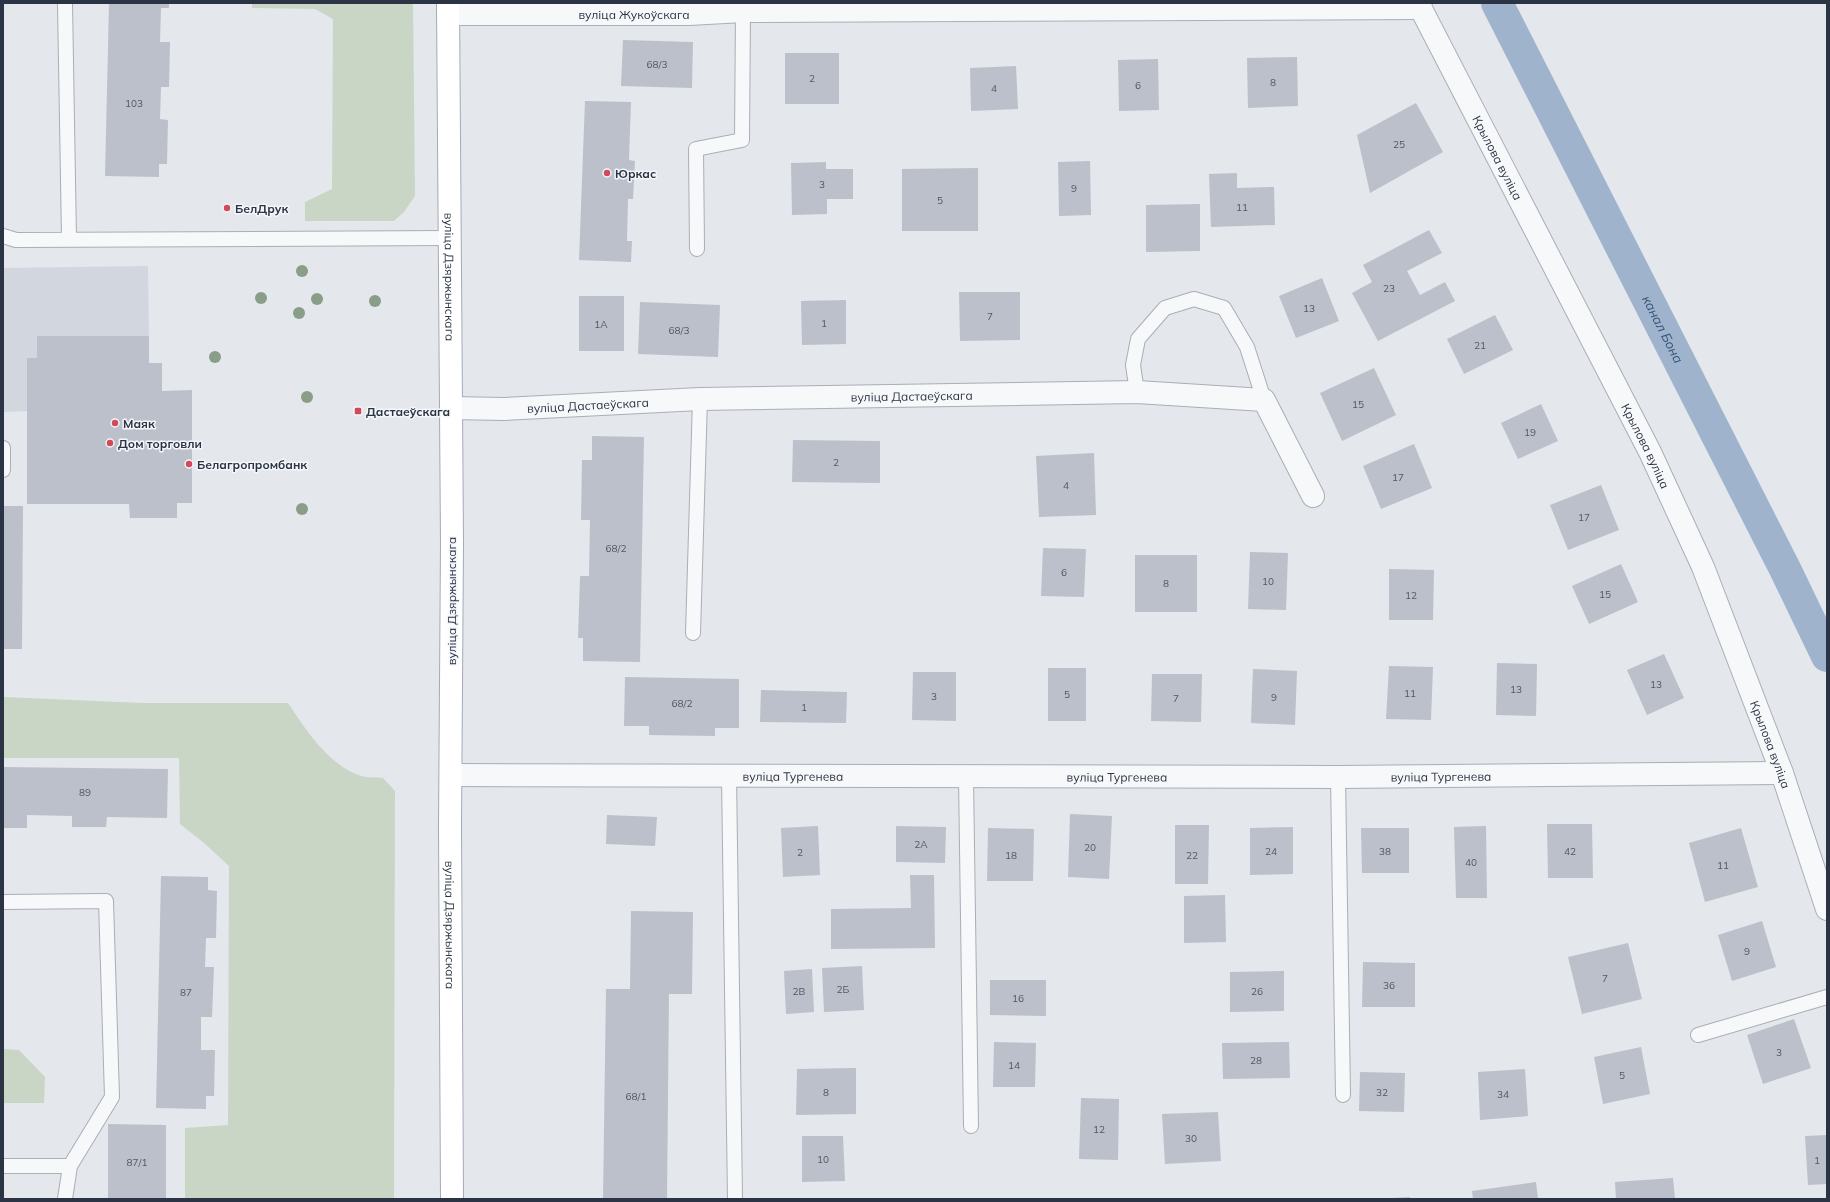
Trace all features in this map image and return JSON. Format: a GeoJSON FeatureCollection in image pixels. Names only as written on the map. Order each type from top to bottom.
{"type":"FeatureCollection","features":[{"type":"Feature","properties":{"kind":"main road","name":"вуліца Дзяржынскага"},"geometry":{"type":"LineString","coordinates":[[448,9],[451,408],[450,827],[452,1199]]}},
{"type":"Feature","properties":{"kind":"street","name":"вуліца Жукоўскага"},"geometry":{"type":"LineString","coordinates":[[448,9],[690,8],[743,11],[1420,6]]}},
{"type":"Feature","properties":{"kind":"street","name":"Крылова вуліца"},"geometry":{"type":"LineString","coordinates":[[1420,6],[1650,452],[1703,567],[1782,773],[1827,909]]}},
{"type":"Feature","properties":{"kind":"street","name":"вуліца Дастаеўскага"},"geometry":{"type":"LineString","coordinates":[[451,408],[504,409],[700,400],[1137,392],[1264,400]]}},
{"type":"Feature","properties":{"kind":"street"},"geometry":{"type":"LineString","coordinates":[[1264,400],[1313,496]]}},
{"type":"Feature","properties":{"kind":"street","name":"вуліца Тургенева"},"geometry":{"type":"LineString","coordinates":[[451,774],[729,776],[1338,776],[1782,773]]}},
{"type":"Feature","properties":{"kind":"lane"},"geometry":{"type":"LineString","coordinates":[[65,3],[69,239]]}},
{"type":"Feature","properties":{"kind":"lane"},"geometry":{"type":"LineString","coordinates":[[697,249],[696,149],[742,140],[743,11]]}},
{"type":"Feature","properties":{"kind":"lane"},"geometry":{"type":"LineString","coordinates":[[3,236],[16,240],[449,238]]}},
{"type":"Feature","properties":{"kind":"lane"},"geometry":{"type":"LineString","coordinates":[[1137,392],[1133,365],[1138,339],[1165,308],[1194,299],[1224,308],[1247,347],[1264,400]]}},
{"type":"Feature","properties":{"kind":"lane"},"geometry":{"type":"LineString","coordinates":[[693,634],[700,400]]}},
{"type":"Feature","properties":{"kind":"lane"},"geometry":{"type":"LineString","coordinates":[[3,448],[3,470]]}},
{"type":"Feature","properties":{"kind":"lane"},"geometry":{"type":"LineString","coordinates":[[729,776],[735,1199]]}},
{"type":"Feature","properties":{"kind":"lane"},"geometry":{"type":"LineString","coordinates":[[966,776],[971,1126]]}},
{"type":"Feature","properties":{"kind":"lane"},"geometry":{"type":"LineString","coordinates":[[1338,776],[1343,1095]]}},
{"type":"Feature","properties":{"kind":"lane"},"geometry":{"type":"LineString","coordinates":[[3,902],[106,901],[112,1097],[70,1166],[65,1199]]}},
{"type":"Feature","properties":{"kind":"lane"},"geometry":{"type":"LineString","coordinates":[[1698,1035],[1827,997]]}},
{"type":"Feature","properties":{"kind":"lane"},"geometry":{"type":"LineString","coordinates":[[3,1166],[70,1166]]}},
{"type":"Feature","properties":{"kind":"shaded area"},"geometry":{"type":"Polygon","coordinates":[[[148,266],[149,336],[37,336],[37,358],[28,411],[3,412],[3,268],[148,266]]]}},
{"type":"Feature","properties":{"kind":"green space"},"geometry":{"type":"Polygon","coordinates":[[[252,3],[413,3],[415,196],[404,212],[394,221],[305,221],[305,202],[332,189],[333,19],[315,9],[252,8],[252,3]]]}},
{"type":"Feature","properties":{"kind":"green space"},"geometry":{"type":"Polygon","coordinates":[[[3,697],[143,703],[288,703],[310,735],[328,755],[349,771],[361,776],[383,778],[395,791],[394,1199],[185,1199],[185,1128],[228,1125],[229,866],[180,824],[179,758],[3,758],[3,697]]]}},
{"type":"Feature","properties":{"kind":"green space"},"geometry":{"type":"Polygon","coordinates":[[[3,1049],[19,1050],[45,1077],[44,1103],[3,1103],[3,1049]]]}},
{"type":"Feature","properties":{"kind":"building"},"geometry":{"type":"Polygon","coordinates":[[[109,3],[169,3],[169,8],[161,8],[160,42],[170,42],[169,87],[161,87],[160,119],[168,120],[167,164],[159,164],[159,177],[105,176],[109,3]]]}},
{"type":"Feature","properties":{"kind":"building"},"geometry":{"type":"Polygon","coordinates":[[[623,40],[693,42],[692,88],[621,86],[623,40]]]}},
{"type":"Feature","properties":{"kind":"building"},"geometry":{"type":"Polygon","coordinates":[[[785,53],[839,53],[839,104],[785,104],[785,53]]]}},
{"type":"Feature","properties":{"kind":"building"},"geometry":{"type":"Polygon","coordinates":[[[1297,57],[1298,106],[1248,108],[1247,58],[1297,57]]]}},
{"type":"Feature","properties":{"kind":"building"},"geometry":{"type":"Polygon","coordinates":[[[1158,59],[1159,110],[1119,111],[1118,60],[1158,59]]]}},
{"type":"Feature","properties":{"kind":"building"},"geometry":{"type":"Polygon","coordinates":[[[1016,66],[1018,109],[971,111],[970,68],[1016,66]]]}},
{"type":"Feature","properties":{"kind":"building"},"geometry":{"type":"Polygon","coordinates":[[[585,101],[631,102],[629,160],[635,161],[633,199],[628,199],[627,241],[632,241],[631,262],[579,260],[585,101]]]}},
{"type":"Feature","properties":{"kind":"building"},"geometry":{"type":"Polygon","coordinates":[[[1416,103],[1443,152],[1370,193],[1357,135],[1416,103]]]}},
{"type":"Feature","properties":{"kind":"building"},"geometry":{"type":"Polygon","coordinates":[[[1090,161],[1091,215],[1059,216],[1058,162],[1090,161]]]}},
{"type":"Feature","properties":{"kind":"building"},"geometry":{"type":"Polygon","coordinates":[[[826,162],[826,169],[853,169],[853,199],[827,199],[827,214],[792,215],[791,163],[826,162]]]}},
{"type":"Feature","properties":{"kind":"building"},"geometry":{"type":"Polygon","coordinates":[[[978,168],[978,231],[902,231],[902,169],[978,168]]]}},
{"type":"Feature","properties":{"kind":"building"},"geometry":{"type":"Polygon","coordinates":[[[1237,173],[1237,188],[1274,187],[1275,225],[1211,227],[1209,174],[1237,173]]]}},
{"type":"Feature","properties":{"kind":"building"},"geometry":{"type":"Polygon","coordinates":[[[1200,204],[1200,251],[1146,252],[1146,205],[1200,204]]]}},
{"type":"Feature","properties":{"kind":"building"},"geometry":{"type":"Polygon","coordinates":[[[1429,230],[1442,253],[1407,271],[1420,295],[1445,282],[1455,301],[1378,341],[1352,293],[1372,282],[1363,265],[1429,230]]]}},
{"type":"Feature","properties":{"kind":"building"},"geometry":{"type":"Polygon","coordinates":[[[1322,278],[1339,321],[1296,338],[1279,296],[1322,278]]]}},
{"type":"Feature","properties":{"kind":"building"},"geometry":{"type":"Polygon","coordinates":[[[959,292],[1020,292],[1020,340],[960,341],[959,292]]]}},
{"type":"Feature","properties":{"kind":"building"},"geometry":{"type":"Polygon","coordinates":[[[579,296],[624,296],[624,351],[579,351],[579,296]]]}},
{"type":"Feature","properties":{"kind":"building"},"geometry":{"type":"Polygon","coordinates":[[[846,300],[846,344],[802,345],[801,301],[846,300]]]}},
{"type":"Feature","properties":{"kind":"building"},"geometry":{"type":"Polygon","coordinates":[[[640,302],[720,305],[718,357],[638,354],[640,302]]]}},
{"type":"Feature","properties":{"kind":"building"},"geometry":{"type":"Polygon","coordinates":[[[1495,315],[1513,350],[1464,374],[1447,339],[1495,315]]]}},
{"type":"Feature","properties":{"kind":"building","name":"Дом торговли"},"geometry":{"type":"Polygon","coordinates":[[[37,336],[149,336],[149,363],[162,363],[162,391],[192,390],[192,503],[177,503],[177,518],[130,518],[129,504],[27,504],[27,358],[37,358],[37,336]]]}},
{"type":"Feature","properties":{"kind":"building"},"geometry":{"type":"Polygon","coordinates":[[[1374,368],[1396,415],[1342,441],[1320,393],[1374,368]]]}},
{"type":"Feature","properties":{"kind":"building"},"geometry":{"type":"Polygon","coordinates":[[[1541,404],[1558,441],[1518,459],[1501,423],[1541,404]]]}},
{"type":"Feature","properties":{"kind":"building"},"geometry":{"type":"Polygon","coordinates":[[[592,436],[644,437],[640,662],[583,661],[583,638],[578,638],[580,576],[589,576],[590,520],[581,520],[582,460],[592,460],[592,436]]]}},
{"type":"Feature","properties":{"kind":"building"},"geometry":{"type":"Polygon","coordinates":[[[793,440],[880,441],[880,483],[792,482],[793,440]]]}},
{"type":"Feature","properties":{"kind":"building"},"geometry":{"type":"Polygon","coordinates":[[[1414,444],[1432,488],[1381,509],[1363,466],[1414,444]]]}},
{"type":"Feature","properties":{"kind":"building"},"geometry":{"type":"Polygon","coordinates":[[[1094,453],[1096,515],[1039,517],[1036,456],[1094,453]]]}},
{"type":"Feature","properties":{"kind":"building"},"geometry":{"type":"Polygon","coordinates":[[[1601,485],[1619,530],[1568,550],[1550,505],[1601,485]]]}},
{"type":"Feature","properties":{"kind":"building"},"geometry":{"type":"Polygon","coordinates":[[[3,506],[23,506],[22,649],[3,649],[3,506]]]}},
{"type":"Feature","properties":{"kind":"building"},"geometry":{"type":"Polygon","coordinates":[[[1043,548],[1086,549],[1084,597],[1041,596],[1043,548]]]}},
{"type":"Feature","properties":{"kind":"building"},"geometry":{"type":"Polygon","coordinates":[[[1250,552],[1288,553],[1286,610],[1248,609],[1250,552]]]}},
{"type":"Feature","properties":{"kind":"building"},"geometry":{"type":"Polygon","coordinates":[[[1135,555],[1197,555],[1197,612],[1135,612],[1135,555]]]}},
{"type":"Feature","properties":{"kind":"building"},"geometry":{"type":"Polygon","coordinates":[[[1621,564],[1638,602],[1589,624],[1572,586],[1621,564]]]}},
{"type":"Feature","properties":{"kind":"building"},"geometry":{"type":"Polygon","coordinates":[[[1389,569],[1434,570],[1433,620],[1389,620],[1389,569]]]}},
{"type":"Feature","properties":{"kind":"building"},"geometry":{"type":"Polygon","coordinates":[[[1664,654],[1684,698],[1647,715],[1627,670],[1664,654]]]}},
{"type":"Feature","properties":{"kind":"building"},"geometry":{"type":"Polygon","coordinates":[[[1497,663],[1537,664],[1536,716],[1496,715],[1497,663]]]}},
{"type":"Feature","properties":{"kind":"building"},"geometry":{"type":"Polygon","coordinates":[[[1389,666],[1433,667],[1431,720],[1386,719],[1389,666]]]}},
{"type":"Feature","properties":{"kind":"building"},"geometry":{"type":"Polygon","coordinates":[[[1048,668],[1086,668],[1086,721],[1048,721],[1048,668]]]}},
{"type":"Feature","properties":{"kind":"building"},"geometry":{"type":"Polygon","coordinates":[[[1253,669],[1297,671],[1295,725],[1251,723],[1253,669]]]}},
{"type":"Feature","properties":{"kind":"building"},"geometry":{"type":"Polygon","coordinates":[[[913,672],[956,672],[956,721],[912,720],[913,672]]]}},
{"type":"Feature","properties":{"kind":"building"},"geometry":{"type":"Polygon","coordinates":[[[1152,674],[1202,674],[1201,722],[1151,721],[1152,674]]]}},
{"type":"Feature","properties":{"kind":"building"},"geometry":{"type":"Polygon","coordinates":[[[625,677],[739,679],[739,728],[715,728],[715,736],[649,735],[649,726],[624,726],[625,677]]]}},
{"type":"Feature","properties":{"kind":"building"},"geometry":{"type":"Polygon","coordinates":[[[761,690],[847,692],[846,723],[760,722],[761,690]]]}},
{"type":"Feature","properties":{"kind":"building"},"geometry":{"type":"Polygon","coordinates":[[[3,767],[168,769],[167,818],[107,817],[106,827],[72,827],[72,816],[27,815],[27,828],[3,828],[3,767]]]}},
{"type":"Feature","properties":{"kind":"building"},"geometry":{"type":"Polygon","coordinates":[[[1070,814],[1112,816],[1109,879],[1068,877],[1070,814]]]}},
{"type":"Feature","properties":{"kind":"building"},"geometry":{"type":"Polygon","coordinates":[[[607,815],[657,817],[655,846],[606,844],[607,815]]]}},
{"type":"Feature","properties":{"kind":"building"},"geometry":{"type":"Polygon","coordinates":[[[1547,824],[1592,824],[1593,878],[1548,878],[1547,824]]]}},
{"type":"Feature","properties":{"kind":"building"},"geometry":{"type":"Polygon","coordinates":[[[1175,825],[1209,825],[1208,884],[1175,884],[1175,825]]]}},
{"type":"Feature","properties":{"kind":"building"},"geometry":{"type":"Polygon","coordinates":[[[818,826],[820,875],[783,877],[781,828],[818,826]]]}},
{"type":"Feature","properties":{"kind":"building"},"geometry":{"type":"Polygon","coordinates":[[[896,826],[946,827],[945,863],[896,862],[896,826]]]}},
{"type":"Feature","properties":{"kind":"building"},"geometry":{"type":"Polygon","coordinates":[[[1486,826],[1487,898],[1456,898],[1454,827],[1486,826]]]}},
{"type":"Feature","properties":{"kind":"building"},"geometry":{"type":"Polygon","coordinates":[[[1293,827],[1293,874],[1250,875],[1250,828],[1293,827]]]}},
{"type":"Feature","properties":{"kind":"building"},"geometry":{"type":"Polygon","coordinates":[[[988,828],[1034,829],[1033,881],[987,881],[988,828]]]}},
{"type":"Feature","properties":{"kind":"building"},"geometry":{"type":"Polygon","coordinates":[[[1361,828],[1409,828],[1409,873],[1362,873],[1361,828]]]}},
{"type":"Feature","properties":{"kind":"building"},"geometry":{"type":"Polygon","coordinates":[[[1741,828],[1758,887],[1705,902],[1689,843],[1741,828]]]}},
{"type":"Feature","properties":{"kind":"building"},"geometry":{"type":"Polygon","coordinates":[[[910,875],[934,875],[935,948],[831,949],[831,909],[911,908],[910,875]]]}},
{"type":"Feature","properties":{"kind":"building"},"geometry":{"type":"Polygon","coordinates":[[[161,876],[208,877],[208,890],[217,891],[216,938],[206,938],[205,967],[214,967],[212,1017],[201,1017],[201,1050],[215,1050],[214,1096],[206,1096],[206,1109],[156,1108],[161,876]]]}},
{"type":"Feature","properties":{"kind":"building"},"geometry":{"type":"Polygon","coordinates":[[[1225,895],[1226,942],[1184,943],[1184,896],[1225,895]]]}},
{"type":"Feature","properties":{"kind":"building"},"geometry":{"type":"Polygon","coordinates":[[[631,911],[693,912],[692,994],[669,994],[667,1199],[603,1199],[606,989],[630,989],[631,911]]]}},
{"type":"Feature","properties":{"kind":"building"},"geometry":{"type":"Polygon","coordinates":[[[1762,921],[1776,967],[1732,981],[1718,935],[1762,921]]]}},
{"type":"Feature","properties":{"kind":"building"},"geometry":{"type":"Polygon","coordinates":[[[1628,943],[1642,999],[1582,1014],[1568,957],[1628,943]]]}},
{"type":"Feature","properties":{"kind":"building"},"geometry":{"type":"Polygon","coordinates":[[[1363,962],[1415,963],[1415,1007],[1362,1007],[1363,962]]]}},
{"type":"Feature","properties":{"kind":"building"},"geometry":{"type":"Polygon","coordinates":[[[862,966],[864,1010],[824,1012],[822,968],[862,966]]]}},
{"type":"Feature","properties":{"kind":"building"},"geometry":{"type":"Polygon","coordinates":[[[812,969],[814,1012],[786,1014],[784,971],[812,969]]]}},
{"type":"Feature","properties":{"kind":"building"},"geometry":{"type":"Polygon","coordinates":[[[1284,971],[1284,1011],[1230,1012],[1230,972],[1284,971]]]}},
{"type":"Feature","properties":{"kind":"building"},"geometry":{"type":"Polygon","coordinates":[[[990,980],[1046,980],[1046,1016],[990,1015],[990,980]]]}},
{"type":"Feature","properties":{"kind":"building"},"geometry":{"type":"Polygon","coordinates":[[[1794,1019],[1811,1068],[1763,1084],[1747,1035],[1794,1019]]]}},
{"type":"Feature","properties":{"kind":"building"},"geometry":{"type":"Polygon","coordinates":[[[994,1042],[1036,1043],[1035,1087],[993,1087],[994,1042]]]}},
{"type":"Feature","properties":{"kind":"building"},"geometry":{"type":"Polygon","coordinates":[[[1289,1042],[1290,1078],[1223,1079],[1222,1043],[1289,1042]]]}},
{"type":"Feature","properties":{"kind":"building"},"geometry":{"type":"Polygon","coordinates":[[[1641,1047],[1650,1094],[1603,1104],[1594,1057],[1641,1047]]]}},
{"type":"Feature","properties":{"kind":"building"},"geometry":{"type":"Polygon","coordinates":[[[856,1068],[856,1114],[796,1115],[797,1069],[856,1068]]]}},
{"type":"Feature","properties":{"kind":"building"},"geometry":{"type":"Polygon","coordinates":[[[1525,1069],[1528,1116],[1480,1120],[1478,1072],[1525,1069]]]}},
{"type":"Feature","properties":{"kind":"building"},"geometry":{"type":"Polygon","coordinates":[[[1360,1072],[1405,1073],[1404,1112],[1359,1111],[1360,1072]]]}},
{"type":"Feature","properties":{"kind":"building"},"geometry":{"type":"Polygon","coordinates":[[[1081,1098],[1119,1099],[1118,1160],[1079,1159],[1081,1098]]]}},
{"type":"Feature","properties":{"kind":"building"},"geometry":{"type":"Polygon","coordinates":[[[1218,1112],[1221,1161],[1165,1164],[1162,1114],[1218,1112]]]}},
{"type":"Feature","properties":{"kind":"building"},"geometry":{"type":"Polygon","coordinates":[[[108,1124],[166,1125],[166,1199],[108,1199],[108,1124]]]}},
{"type":"Feature","properties":{"kind":"building"},"geometry":{"type":"Polygon","coordinates":[[[1827,1135],[1827,1184],[1808,1185],[1805,1136],[1827,1135]]]}},
{"type":"Feature","properties":{"kind":"building"},"geometry":{"type":"Polygon","coordinates":[[[802,1136],[843,1136],[845,1181],[802,1182],[802,1136]]]}},
{"type":"Feature","properties":{"kind":"building"},"geometry":{"type":"Polygon","coordinates":[[[1673,1178],[1675,1199],[1616,1199],[1615,1182],[1673,1178]]]}},
{"type":"Feature","properties":{"kind":"building"},"geometry":{"type":"Polygon","coordinates":[[[1536,1182],[1538,1199],[1473,1199],[1472,1191],[1536,1182]]]}},
{"type":"Feature","properties":{"kind":"building"},"geometry":{"type":"Polygon","coordinates":[[[1410,1197],[1410,1199],[1391,1199],[1391,1198],[1410,1197]]]}},
{"type":"Feature","properties":{"kind":"waterway","name":"канал Бона"},"geometry":{"type":"LineString","coordinates":[[1497,3],[1786,571],[1827,656]]}},
{"type":"Feature","properties":{"kind":"place","name":"Юркас"},"geometry":{"type":"Point","coordinates":[607,173]}},
{"type":"Feature","properties":{"kind":"place","name":"БелДрук"},"geometry":{"type":"Point","coordinates":[227,208]}},
{"type":"Feature","properties":{"kind":"place","name":"Дастаеўскага"},"geometry":{"type":"Point","coordinates":[358,411]}},
{"type":"Feature","properties":{"kind":"place","name":"Маяк"},"geometry":{"type":"Point","coordinates":[115,423]}},
{"type":"Feature","properties":{"kind":"place","name":"Дом торговли"},"geometry":{"type":"Point","coordinates":[110,443]}},
{"type":"Feature","properties":{"kind":"place","name":"Белагропромбанк"},"geometry":{"type":"Point","coordinates":[189,464]}}]}
